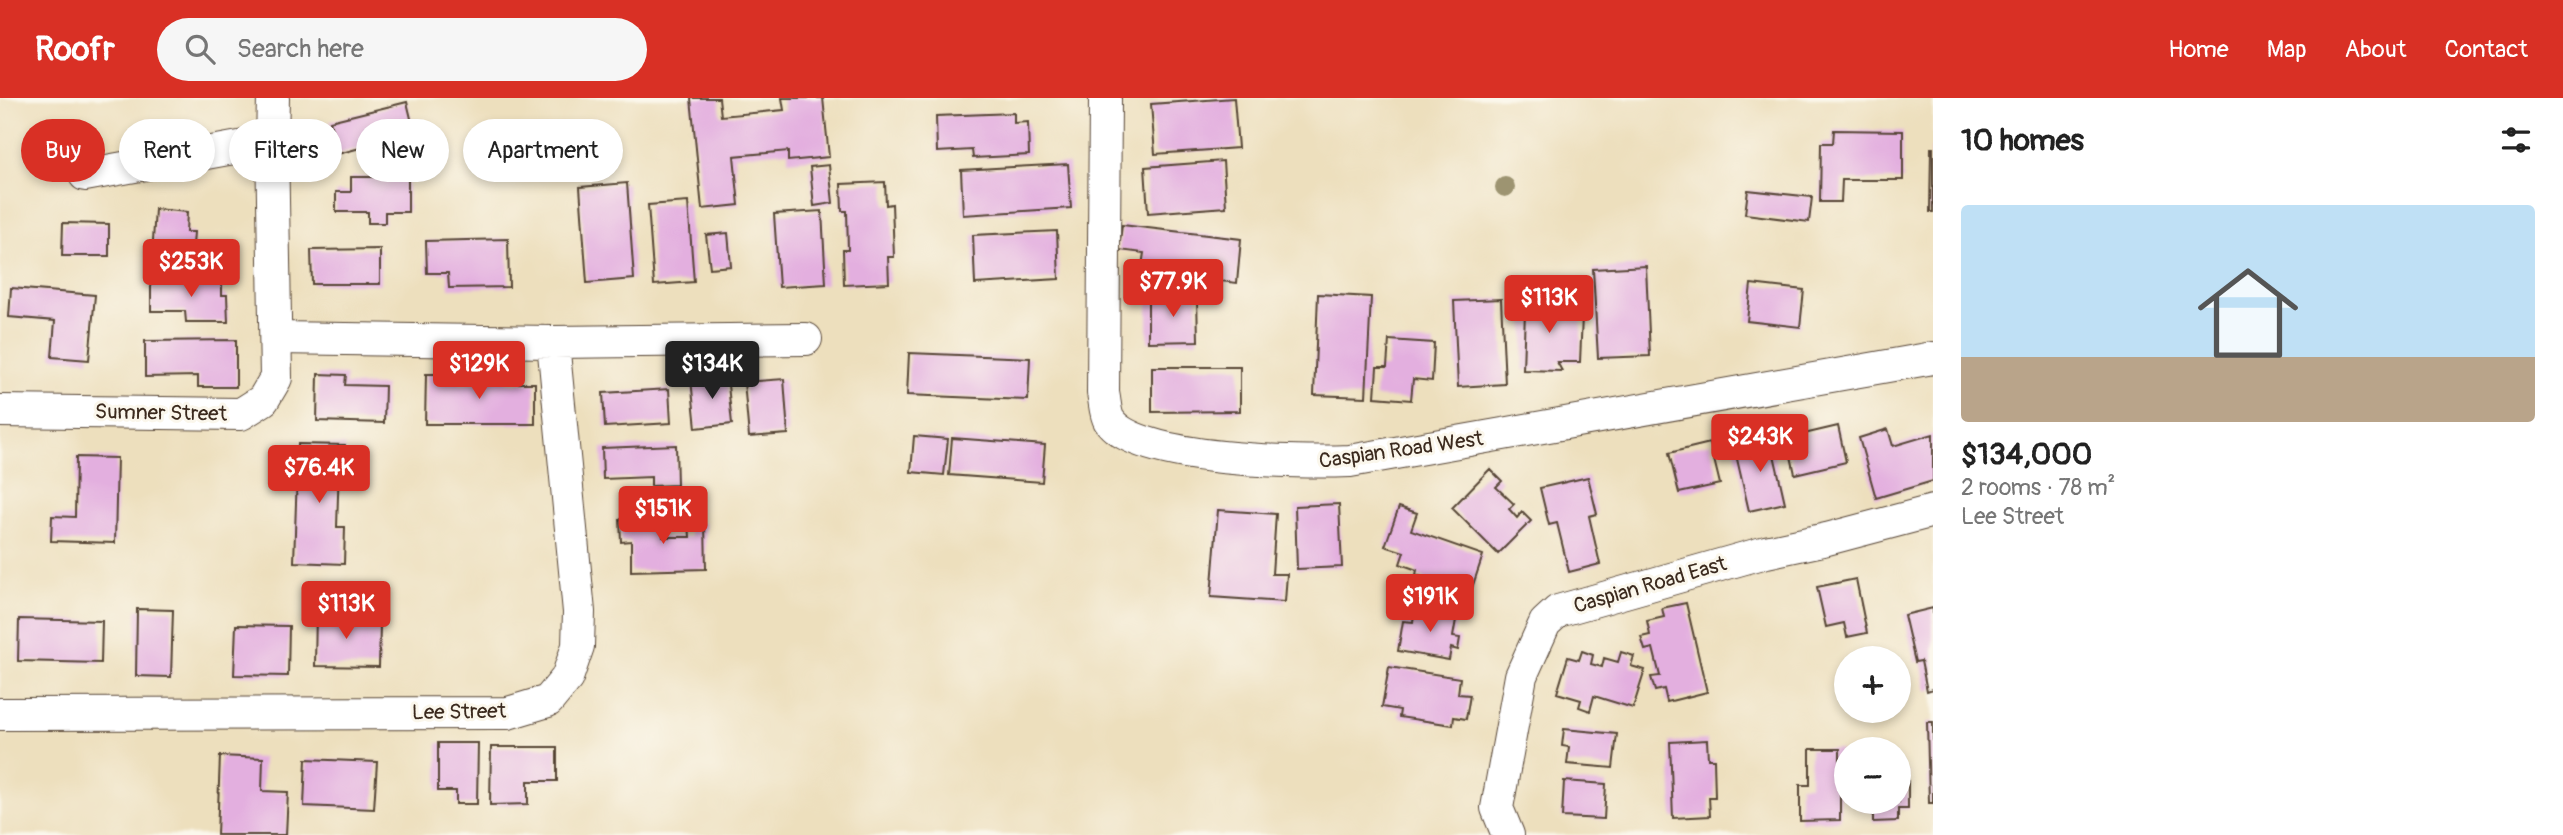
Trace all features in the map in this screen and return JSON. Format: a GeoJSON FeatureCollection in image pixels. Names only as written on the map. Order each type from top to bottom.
{"type":"FeatureCollection","features":[{"type":"Feature","properties":{"kind":"street","name":"Sumner Street"},"geometry":{"type":"LineString","coordinates":[[273,98],[273,119]]}},
{"type":"Feature","properties":{"kind":"street","name":"Caspian Road West"},"geometry":{"type":"LineString","coordinates":[[1105,98],[1103,393],[1110,420],[1135,439],[1180,452],[1301,464],[1350,461],[1933,358]]}},
{"type":"Feature","properties":{"kind":"street"},"geometry":{"type":"LineString","coordinates":[[105,171],[229,149]]}},
{"type":"Feature","properties":{"kind":"street","name":"Sumner Street"},"geometry":{"type":"LineString","coordinates":[[0,411],[241,414],[253,409],[271,390],[276,378],[273,182]]}},
{"type":"Feature","properties":{"kind":"street"},"geometry":{"type":"LineString","coordinates":[[276,338],[553,342],[806,340]]}},
{"type":"Feature","properties":{"kind":"street","name":"Lee Street"},"geometry":{"type":"LineString","coordinates":[[0,714],[508,713],[548,701],[567,678],[571,667],[578,646],[579,612],[553,342]]}},
{"type":"Feature","properties":{"kind":"street","name":"Caspian Road East"},"geometry":{"type":"LineString","coordinates":[[1508,835],[1497,808],[1521,676],[1545,623],[1558,611],[1766,552],[1827,540],[1933,511]]}},
{"type":"Feature","properties":{"kind":"building"},"geometry":{"type":"Polygon","coordinates":[[[691,98],[719,98],[721,116],[784,110],[782,98],[823,98],[829,157],[788,161],[788,151],[734,156],[739,205],[702,209],[691,98]]]}},
{"type":"Feature","properties":{"kind":"building"},"geometry":{"type":"Polygon","coordinates":[[[1234,98],[1238,148],[1155,154],[1151,104],[1234,98]]]}},
{"type":"Feature","properties":{"kind":"building"},"geometry":{"type":"Polygon","coordinates":[[[407,102],[411,119],[356,119],[356,149],[342,153],[342,119],[338,119],[407,102]]]}},
{"type":"Feature","properties":{"kind":"building"},"geometry":{"type":"Polygon","coordinates":[[[1014,113],[1014,123],[1028,122],[1029,155],[973,158],[972,150],[937,152],[936,116],[1014,113]]]}},
{"type":"Feature","properties":{"kind":"building"},"geometry":{"type":"Polygon","coordinates":[[[1834,130],[1903,131],[1903,180],[1842,180],[1841,202],[1820,202],[1821,143],[1833,143],[1834,130]]]}},
{"type":"Feature","properties":{"kind":"building"},"geometry":{"type":"Polygon","coordinates":[[[1933,148],[1933,212],[1930,212],[1933,148]]]}},
{"type":"Feature","properties":{"kind":"building"},"geometry":{"type":"Polygon","coordinates":[[[1223,161],[1226,207],[1148,213],[1145,167],[1223,161]]]}},
{"type":"Feature","properties":{"kind":"building"},"geometry":{"type":"Polygon","coordinates":[[[1068,164],[1071,208],[963,215],[961,170],[1068,164]]]}},
{"type":"Feature","properties":{"kind":"building"},"geometry":{"type":"Polygon","coordinates":[[[829,165],[833,203],[814,206],[810,167],[829,165]]]}},
{"type":"Feature","properties":{"kind":"building"},"geometry":{"type":"Polygon","coordinates":[[[351,177],[356,177],[356,182],[408,182],[408,212],[385,212],[385,223],[368,223],[368,212],[336,212],[336,192],[351,192],[351,177]]]}},
{"type":"Feature","properties":{"kind":"building"},"geometry":{"type":"Polygon","coordinates":[[[885,182],[886,205],[892,204],[894,257],[888,257],[889,283],[844,285],[843,250],[848,250],[847,211],[842,211],[841,184],[885,182]]]}},
{"type":"Feature","properties":{"kind":"building"},"geometry":{"type":"Polygon","coordinates":[[[627,183],[634,279],[587,283],[580,187],[627,183]]]}},
{"type":"Feature","properties":{"kind":"building"},"geometry":{"type":"Polygon","coordinates":[[[1748,190],[1812,197],[1809,222],[1745,214],[1748,190]]]}},
{"type":"Feature","properties":{"kind":"building"},"geometry":{"type":"Polygon","coordinates":[[[688,202],[694,282],[654,285],[648,205],[688,202]]]}},
{"type":"Feature","properties":{"kind":"building"},"geometry":{"type":"Polygon","coordinates":[[[155,209],[187,212],[186,232],[194,232],[192,259],[152,257],[155,209]]]}},
{"type":"Feature","properties":{"kind":"building"},"geometry":{"type":"Polygon","coordinates":[[[822,211],[826,284],[779,287],[774,214],[822,211]]]}},
{"type":"Feature","properties":{"kind":"building"},"geometry":{"type":"Polygon","coordinates":[[[63,223],[109,224],[109,256],[62,256],[63,223]]]}},
{"type":"Feature","properties":{"kind":"building"},"geometry":{"type":"Polygon","coordinates":[[[1122,225],[1241,239],[1237,283],[1141,272],[1144,253],[1119,250],[1122,225]]]}},
{"type":"Feature","properties":{"kind":"building"},"geometry":{"type":"Polygon","coordinates":[[[1057,231],[1059,279],[975,284],[973,235],[1057,231]]]}},
{"type":"Feature","properties":{"kind":"building"},"geometry":{"type":"Polygon","coordinates":[[[728,233],[731,266],[710,268],[706,235],[728,233]]]}},
{"type":"Feature","properties":{"kind":"building"},"geometry":{"type":"Polygon","coordinates":[[[508,239],[509,287],[449,288],[448,273],[427,273],[426,241],[508,239]]]}},
{"type":"Feature","properties":{"kind":"building"},"geometry":{"type":"Polygon","coordinates":[[[380,249],[380,284],[312,284],[311,250],[380,249]]]}},
{"type":"Feature","properties":{"kind":"building"},"geometry":{"type":"Polygon","coordinates":[[[1646,266],[1650,356],[1598,358],[1593,269],[1646,266]]]}},
{"type":"Feature","properties":{"kind":"building"},"geometry":{"type":"Polygon","coordinates":[[[222,279],[222,295],[227,295],[228,322],[186,322],[185,311],[151,311],[151,280],[222,279]]]}},
{"type":"Feature","properties":{"kind":"building"},"geometry":{"type":"Polygon","coordinates":[[[1526,281],[1542,281],[1541,315],[1582,316],[1580,362],[1557,362],[1562,371],[1523,370],[1526,281]]]}},
{"type":"Feature","properties":{"kind":"building"},"geometry":{"type":"Polygon","coordinates":[[[1751,284],[1804,290],[1800,327],[1747,321],[1751,284]]]}},
{"type":"Feature","properties":{"kind":"building"},"geometry":{"type":"Polygon","coordinates":[[[11,288],[95,295],[89,360],[52,357],[55,321],[9,317],[11,288]]]}},
{"type":"Feature","properties":{"kind":"building"},"geometry":{"type":"Polygon","coordinates":[[[1318,294],[1371,297],[1366,397],[1314,395],[1318,294]]]}},
{"type":"Feature","properties":{"kind":"building"},"geometry":{"type":"Polygon","coordinates":[[[1148,296],[1197,296],[1198,341],[1148,342],[1148,296]]]}},
{"type":"Feature","properties":{"kind":"building"},"geometry":{"type":"Polygon","coordinates":[[[1501,299],[1505,384],[1458,387],[1454,301],[1501,299]]]}},
{"type":"Feature","properties":{"kind":"building"},"geometry":{"type":"Polygon","coordinates":[[[236,340],[236,387],[198,387],[198,376],[145,377],[145,341],[236,340]]]}},
{"type":"Feature","properties":{"kind":"building"},"geometry":{"type":"Polygon","coordinates":[[[1389,340],[1434,343],[1432,381],[1413,379],[1411,400],[1375,397],[1377,367],[1387,367],[1389,340]]]}},
{"type":"Feature","properties":{"kind":"building"},"geometry":{"type":"Polygon","coordinates":[[[909,353],[1030,358],[1028,400],[907,395],[909,353]]]}},
{"type":"Feature","properties":{"kind":"building"},"geometry":{"type":"Polygon","coordinates":[[[1152,367],[1240,367],[1240,411],[1152,412],[1152,367]]]}},
{"type":"Feature","properties":{"kind":"building"},"geometry":{"type":"Polygon","coordinates":[[[318,374],[346,375],[345,385],[385,386],[384,423],[317,421],[318,374]]]}},
{"type":"Feature","properties":{"kind":"building"},"geometry":{"type":"Polygon","coordinates":[[[426,374],[460,374],[460,384],[476,383],[476,374],[506,374],[506,383],[535,383],[535,424],[425,424],[426,374]]]}},
{"type":"Feature","properties":{"kind":"building"},"geometry":{"type":"Polygon","coordinates":[[[727,375],[732,424],[696,428],[691,379],[727,375]]]}},
{"type":"Feature","properties":{"kind":"building"},"geometry":{"type":"Polygon","coordinates":[[[784,379],[788,434],[749,437],[744,382],[784,379]]]}},
{"type":"Feature","properties":{"kind":"building"},"geometry":{"type":"Polygon","coordinates":[[[669,389],[671,423],[605,427],[603,393],[669,389]]]}},
{"type":"Feature","properties":{"kind":"building"},"geometry":{"type":"Polygon","coordinates":[[[1838,426],[1846,462],[1795,474],[1787,438],[1838,426]]]}},
{"type":"Feature","properties":{"kind":"building"},"geometry":{"type":"Polygon","coordinates":[[[1888,429],[1893,446],[1933,434],[1933,481],[1876,498],[1859,438],[1888,429]]]}},
{"type":"Feature","properties":{"kind":"building"},"geometry":{"type":"Polygon","coordinates":[[[914,436],[948,439],[944,475],[911,472],[914,436]]]}},
{"type":"Feature","properties":{"kind":"building"},"geometry":{"type":"Polygon","coordinates":[[[1770,437],[1785,503],[1749,511],[1734,446],[1770,437]]]}},
{"type":"Feature","properties":{"kind":"building"},"geometry":{"type":"Polygon","coordinates":[[[952,438],[1045,445],[1042,482],[949,475],[952,438]]]}},
{"type":"Feature","properties":{"kind":"building"},"geometry":{"type":"Polygon","coordinates":[[[1710,443],[1720,484],[1679,493],[1669,453],[1710,443]]]}},
{"type":"Feature","properties":{"kind":"building"},"geometry":{"type":"Polygon","coordinates":[[[298,444],[345,445],[345,465],[339,465],[337,527],[345,527],[344,564],[294,562],[298,444]]]}},
{"type":"Feature","properties":{"kind":"building"},"geometry":{"type":"Polygon","coordinates":[[[676,445],[677,485],[651,486],[651,477],[603,479],[602,448],[676,445]]]}},
{"type":"Feature","properties":{"kind":"building"},"geometry":{"type":"Polygon","coordinates":[[[76,457],[117,458],[115,543],[51,541],[52,516],[75,517],[76,457]]]}},
{"type":"Feature","properties":{"kind":"building"},"geometry":{"type":"Polygon","coordinates":[[[1490,469],[1502,481],[1496,487],[1514,504],[1509,509],[1517,518],[1522,512],[1531,521],[1498,554],[1452,508],[1490,469]]]}},
{"type":"Feature","properties":{"kind":"building"},"geometry":{"type":"Polygon","coordinates":[[[1588,477],[1597,514],[1589,516],[1600,564],[1569,572],[1557,523],[1549,525],[1540,488],[1588,477]]]}},
{"type":"Feature","properties":{"kind":"building"},"geometry":{"type":"Polygon","coordinates":[[[1339,504],[1342,567],[1297,569],[1295,506],[1339,504]]]}},
{"type":"Feature","properties":{"kind":"building"},"geometry":{"type":"Polygon","coordinates":[[[1399,507],[1417,513],[1411,530],[1483,555],[1470,594],[1450,592],[1452,587],[1434,581],[1432,586],[1423,583],[1425,578],[1416,575],[1417,570],[1400,564],[1404,552],[1385,546],[1399,507]]]}},
{"type":"Feature","properties":{"kind":"building"},"geometry":{"type":"Polygon","coordinates":[[[1218,510],[1276,514],[1272,574],[1287,574],[1285,602],[1211,597],[1218,510]]]}},
{"type":"Feature","properties":{"kind":"building"},"geometry":{"type":"Polygon","coordinates":[[[662,517],[663,537],[690,537],[689,523],[705,523],[706,569],[631,571],[631,541],[621,542],[620,519],[662,517]]]}},
{"type":"Feature","properties":{"kind":"building"},"geometry":{"type":"Polygon","coordinates":[[[1856,579],[1867,633],[1847,637],[1844,623],[1826,627],[1817,587],[1856,579]]]}},
{"type":"Feature","properties":{"kind":"building"},"geometry":{"type":"Polygon","coordinates":[[[1686,603],[1707,692],[1667,702],[1664,689],[1655,691],[1651,677],[1660,676],[1653,648],[1645,650],[1641,637],[1650,635],[1647,621],[1664,617],[1662,608],[1686,603]]]}},
{"type":"Feature","properties":{"kind":"building"},"geometry":{"type":"Polygon","coordinates":[[[1415,607],[1457,614],[1453,637],[1460,638],[1458,650],[1451,648],[1449,660],[1398,651],[1403,621],[1413,622],[1415,607]]]}},
{"type":"Feature","properties":{"kind":"building"},"geometry":{"type":"Polygon","coordinates":[[[1933,608],[1933,689],[1927,691],[1921,661],[1915,662],[1904,615],[1933,608]]]}},
{"type":"Feature","properties":{"kind":"building"},"geometry":{"type":"Polygon","coordinates":[[[137,609],[173,610],[171,677],[136,676],[137,609]]]}},
{"type":"Feature","properties":{"kind":"building"},"geometry":{"type":"Polygon","coordinates":[[[316,612],[362,612],[362,624],[380,624],[379,667],[315,666],[316,612]]]}},
{"type":"Feature","properties":{"kind":"building"},"geometry":{"type":"Polygon","coordinates":[[[19,619],[102,621],[101,663],[18,661],[19,619]]]}},
{"type":"Feature","properties":{"kind":"building"},"geometry":{"type":"Polygon","coordinates":[[[236,625],[289,626],[288,676],[234,675],[236,625]]]}},
{"type":"Feature","properties":{"kind":"building"},"geometry":{"type":"Polygon","coordinates":[[[1582,651],[1593,655],[1591,664],[1602,667],[1604,658],[1618,662],[1621,652],[1634,656],[1631,666],[1645,670],[1633,708],[1594,696],[1590,711],[1579,707],[1581,700],[1557,693],[1568,657],[1579,660],[1582,651]]]}},
{"type":"Feature","properties":{"kind":"building"},"geometry":{"type":"Polygon","coordinates":[[[1389,667],[1460,678],[1458,694],[1470,695],[1466,719],[1454,717],[1453,725],[1399,717],[1400,710],[1382,707],[1389,667]]]}},
{"type":"Feature","properties":{"kind":"building"},"geometry":{"type":"Polygon","coordinates":[[[1927,722],[1933,722],[1933,803],[1929,803],[1927,722]]]}},
{"type":"Feature","properties":{"kind":"building"},"geometry":{"type":"Polygon","coordinates":[[[1564,729],[1617,734],[1613,768],[1567,764],[1569,747],[1562,746],[1564,729]]]}},
{"type":"Feature","properties":{"kind":"building"},"geometry":{"type":"Polygon","coordinates":[[[1707,740],[1708,759],[1714,759],[1715,797],[1709,797],[1710,816],[1673,818],[1670,742],[1707,740]]]}},
{"type":"Feature","properties":{"kind":"building"},"geometry":{"type":"Polygon","coordinates":[[[438,743],[478,743],[477,804],[456,804],[456,791],[438,791],[438,743]]]}},
{"type":"Feature","properties":{"kind":"building"},"geometry":{"type":"Polygon","coordinates":[[[491,747],[557,747],[557,781],[528,781],[528,804],[490,805],[491,747]]]}},
{"type":"Feature","properties":{"kind":"building"},"geometry":{"type":"Polygon","coordinates":[[[1810,749],[1834,749],[1834,814],[1840,814],[1840,820],[1800,821],[1800,785],[1810,785],[1810,749]]]}},
{"type":"Feature","properties":{"kind":"building"},"geometry":{"type":"Polygon","coordinates":[[[220,756],[263,758],[262,791],[288,792],[286,835],[217,835],[220,756]]]}},
{"type":"Feature","properties":{"kind":"building"},"geometry":{"type":"Polygon","coordinates":[[[306,759],[377,762],[374,809],[304,806],[306,759]]]}},
{"type":"Feature","properties":{"kind":"building"},"geometry":{"type":"Polygon","coordinates":[[[1564,781],[1606,784],[1604,819],[1562,817],[1564,781]]]}},
{"type":"Feature","properties":{"kind":"building"},"geometry":{"type":"Polygon","coordinates":[[[1873,814],[1898,814],[1898,821],[1873,822],[1873,814]]]}}]}
